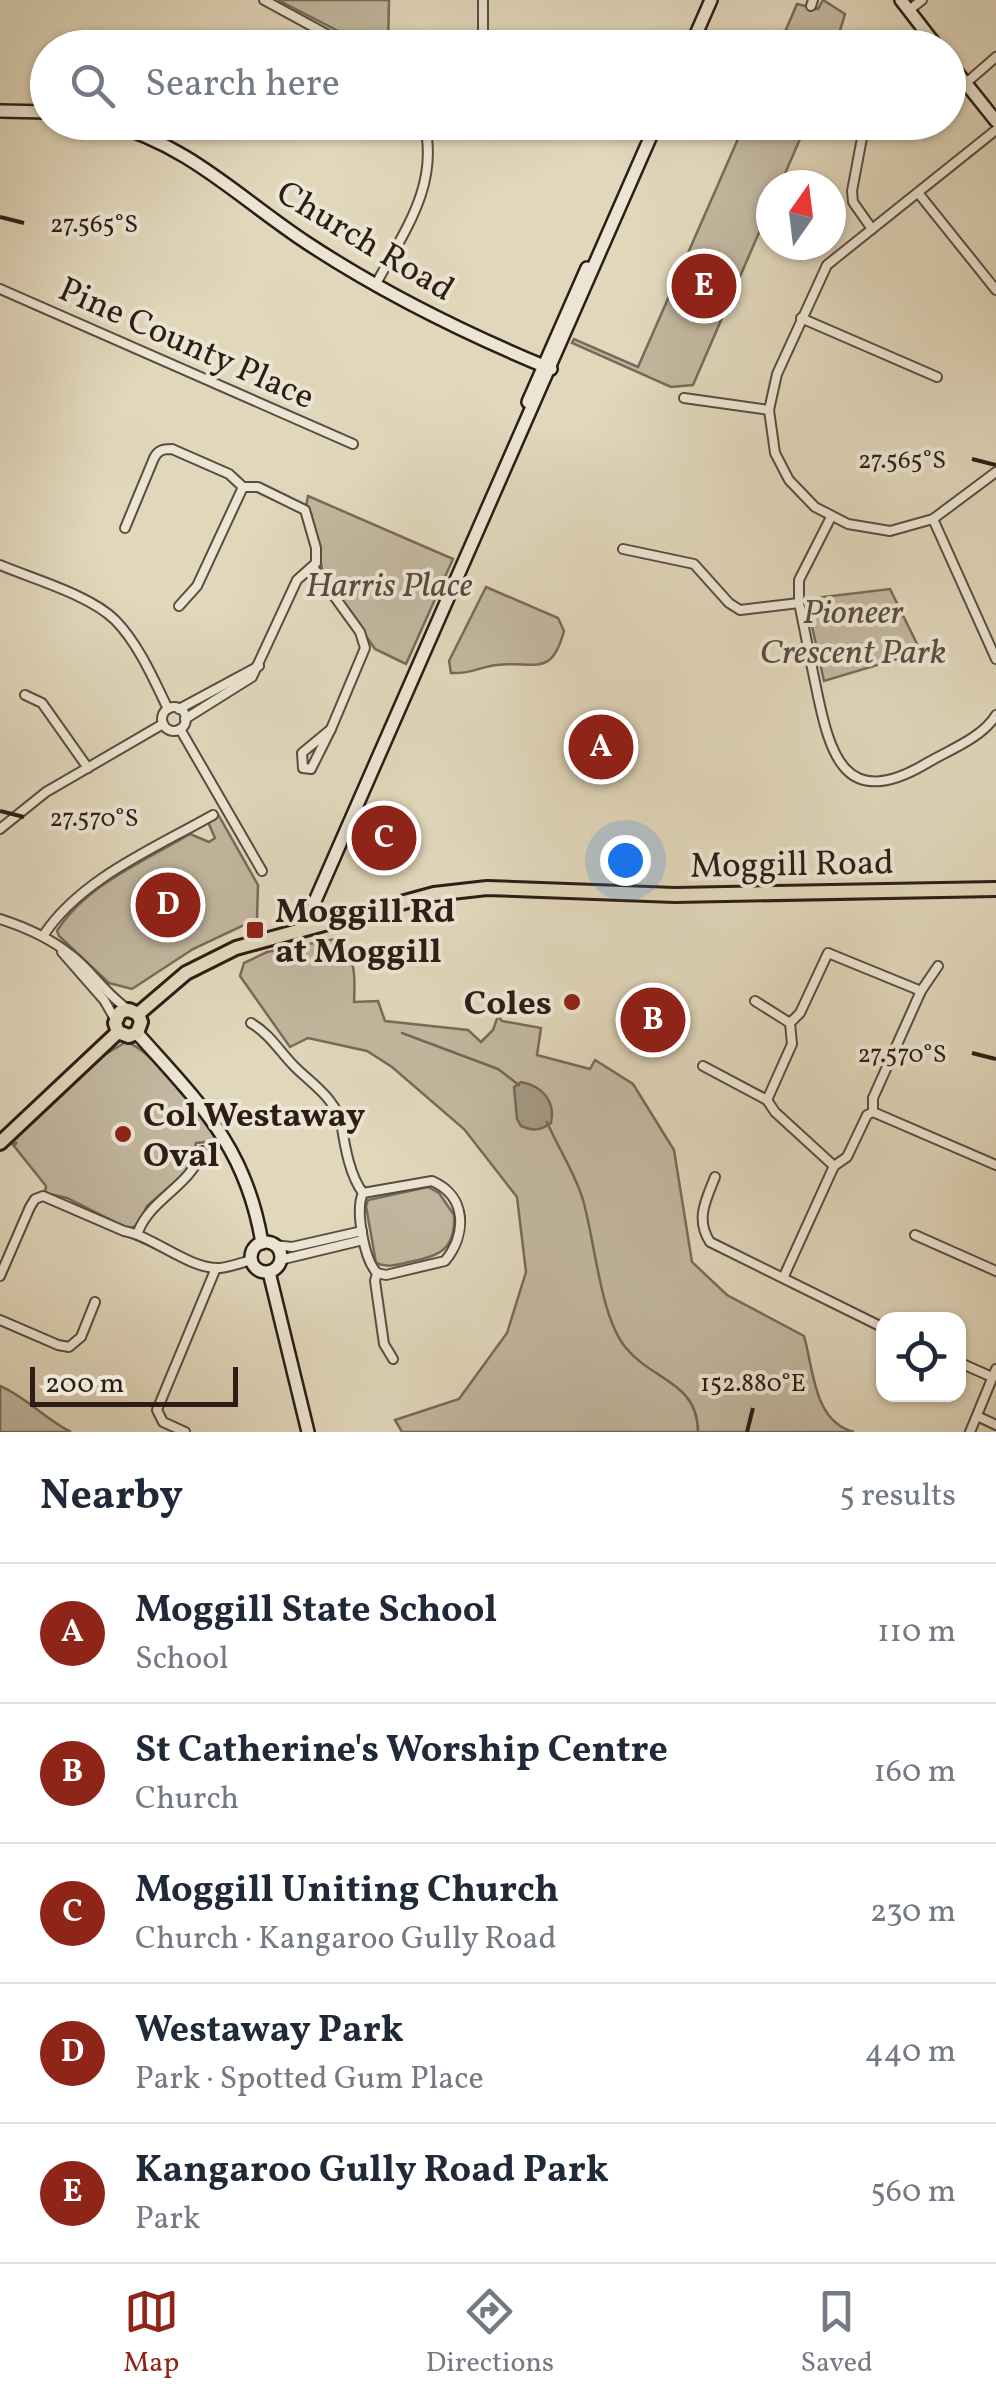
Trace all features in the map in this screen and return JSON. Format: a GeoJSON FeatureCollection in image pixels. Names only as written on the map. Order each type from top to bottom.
{"type":"FeatureCollection","features":[{"type":"Feature","properties":{"kind":"main road"},"geometry":{"type":"LineString","coordinates":[[698,30],[711,0]]}},
{"type":"Feature","properties":{"kind":"main road"},"geometry":{"type":"LineString","coordinates":[[905,5],[924,30]]}},
{"type":"Feature","properties":{"kind":"main road"},"geometry":{"type":"LineString","coordinates":[[966,82],[996,121]]}},
{"type":"Feature","properties":{"kind":"main road"},"geometry":{"type":"LineString","coordinates":[[0,111],[30,112]]}},
{"type":"Feature","properties":{"kind":"main road","name":"Church Road"},"geometry":{"type":"LineString","coordinates":[[157,140],[200,164],[309,244],[376,284],[446,322],[547,367]]}},
{"type":"Feature","properties":{"kind":"main road"},"geometry":{"type":"LineString","coordinates":[[317,924],[313,910],[316,901],[510,458],[510,447],[649,140]]}},
{"type":"Feature","properties":{"kind":"main road","name":"Moggill Road"},"geometry":{"type":"LineString","coordinates":[[134,1012],[216,956],[317,924],[434,894],[477,889],[675,895],[996,889]]}},
{"type":"Feature","properties":{"kind":"main road"},"geometry":{"type":"LineString","coordinates":[[0,1143],[117,1026],[120,1012],[134,1012],[141,1026],[130,1036],[117,1026]]}},
{"type":"Feature","properties":{"kind":"main road"},"geometry":{"type":"LineString","coordinates":[[137,1033],[195,1096],[224,1137],[247,1184],[268,1244],[280,1254],[280,1260],[268,1272]]}},
{"type":"Feature","properties":{"kind":"main road"},"geometry":{"type":"LineString","coordinates":[[268,1244],[253,1250],[251,1260],[258,1270],[268,1272]]}},
{"type":"Feature","properties":{"kind":"main road"},"geometry":{"type":"LineString","coordinates":[[268,1272],[308,1432]]}},
{"type":"Feature","properties":{"kind":"street"},"geometry":{"type":"LineString","coordinates":[[264,0],[319,30]]}},
{"type":"Feature","properties":{"kind":"street"},"geometry":{"type":"LineString","coordinates":[[483,0],[483,30]]}},
{"type":"Feature","properties":{"kind":"street"},"geometry":{"type":"LineString","coordinates":[[905,5],[922,0]]}},
{"type":"Feature","properties":{"kind":"street"},"geometry":{"type":"LineString","coordinates":[[966,82],[996,57]]}},
{"type":"Feature","properties":{"kind":"street"},"geometry":{"type":"LineString","coordinates":[[996,130],[828,265],[777,374],[769,410],[775,452],[788,480],[801,495],[832,517],[865,528],[890,530],[934,519],[996,472]]}},
{"type":"Feature","properties":{"kind":"street"},"geometry":{"type":"LineString","coordinates":[[376,284],[423,195],[430,159],[427,140]]}},
{"type":"Feature","properties":{"kind":"street"},"geometry":{"type":"LineString","coordinates":[[862,140],[853,202],[872,229]]}},
{"type":"Feature","properties":{"kind":"street"},"geometry":{"type":"LineString","coordinates":[[919,194],[996,290]]}},
{"type":"Feature","properties":{"kind":"street","name":"Pine County Place"},"geometry":{"type":"LineString","coordinates":[[0,289],[352,444]]}},
{"type":"Feature","properties":{"kind":"street"},"geometry":{"type":"LineString","coordinates":[[801,318],[936,378]]}},
{"type":"Feature","properties":{"kind":"street"},"geometry":{"type":"LineString","coordinates":[[684,398],[769,410]]}},
{"type":"Feature","properties":{"kind":"street"},"geometry":{"type":"LineString","coordinates":[[126,528],[154,458],[164,449],[229,474],[243,488],[258,487],[305,510],[310,518],[317,556],[298,580],[259,666],[246,682],[185,718],[180,729]]}},
{"type":"Feature","properties":{"kind":"street"},"geometry":{"type":"LineString","coordinates":[[179,606],[197,586],[243,488]]}},
{"type":"Feature","properties":{"kind":"street"},"geometry":{"type":"LineString","coordinates":[[832,517],[799,580],[826,739],[838,761],[858,780],[884,782],[912,772],[982,730],[996,715]]}},
{"type":"Feature","properties":{"kind":"street"},"geometry":{"type":"LineString","coordinates":[[934,519],[996,659]]}},
{"type":"Feature","properties":{"kind":"street"},"geometry":{"type":"LineString","coordinates":[[623,549],[694,564],[728,603],[740,610],[800,603]]}},
{"type":"Feature","properties":{"kind":"street"},"geometry":{"type":"LineString","coordinates":[[0,565],[96,607],[114,620],[173,708],[185,718]]}},
{"type":"Feature","properties":{"kind":"street"},"geometry":{"type":"LineString","coordinates":[[312,567],[360,632],[364,648],[331,730],[312,769],[302,768],[302,753],[331,730]]}},
{"type":"Feature","properties":{"kind":"street"},"geometry":{"type":"LineString","coordinates":[[180,729],[172,730],[163,724],[162,717],[259,666]]}},
{"type":"Feature","properties":{"kind":"street"},"geometry":{"type":"LineString","coordinates":[[25,695],[42,703],[88,768]]}},
{"type":"Feature","properties":{"kind":"street"},"geometry":{"type":"LineString","coordinates":[[0,829],[46,792],[163,724]]}},
{"type":"Feature","properties":{"kind":"street"},"geometry":{"type":"LineString","coordinates":[[180,729],[262,871]]}},
{"type":"Feature","properties":{"kind":"street"},"geometry":{"type":"LineString","coordinates":[[43,936],[72,902],[100,881],[213,815]]}},
{"type":"Feature","properties":{"kind":"street"},"geometry":{"type":"LineString","coordinates":[[0,919],[43,936],[134,1012]]}},
{"type":"Feature","properties":{"kind":"street"},"geometry":{"type":"LineString","coordinates":[[60,948],[104,1000],[117,1026]]}},
{"type":"Feature","properties":{"kind":"street"},"geometry":{"type":"LineString","coordinates":[[790,1023],[800,1013],[828,952],[920,991]]}},
{"type":"Feature","properties":{"kind":"street"},"geometry":{"type":"LineString","coordinates":[[873,1112],[873,1098],[920,991],[938,966]]}},
{"type":"Feature","properties":{"kind":"street"},"geometry":{"type":"LineString","coordinates":[[756,1001],[790,1023]]}},
{"type":"Feature","properties":{"kind":"street"},"geometry":{"type":"LineString","coordinates":[[251,1022],[292,1060],[294,1067],[306,1072],[336,1110],[349,1146],[355,1182],[363,1193]]}},
{"type":"Feature","properties":{"kind":"street"},"geometry":{"type":"LineString","coordinates":[[767,1100],[792,1044],[790,1023]]}},
{"type":"Feature","properties":{"kind":"street"},"geometry":{"type":"LineString","coordinates":[[703,1066],[767,1100],[834,1166]]}},
{"type":"Feature","properties":{"kind":"street"},"geometry":{"type":"LineString","coordinates":[[784,1276],[834,1166],[847,1157],[866,1115],[880,1113],[996,1166]]}},
{"type":"Feature","properties":{"kind":"street"},"geometry":{"type":"LineString","coordinates":[[138,1232],[150,1210],[196,1168],[202,1151]]}},
{"type":"Feature","properties":{"kind":"street"},"geometry":{"type":"LineString","coordinates":[[714,1177],[701,1216],[710,1242],[876,1324]]}},
{"type":"Feature","properties":{"kind":"street"},"geometry":{"type":"LineString","coordinates":[[432,1181],[459,1208],[460,1234],[445,1261],[377,1273],[371,1266],[363,1236],[359,1203],[363,1193],[432,1181]]}},
{"type":"Feature","properties":{"kind":"street"},"geometry":{"type":"LineString","coordinates":[[0,1276],[14,1239],[38,1197],[52,1198],[124,1230],[138,1232],[147,1240],[216,1268],[251,1260]]}},
{"type":"Feature","properties":{"kind":"street"},"geometry":{"type":"LineString","coordinates":[[914,1234],[996,1271]]}},
{"type":"Feature","properties":{"kind":"street"},"geometry":{"type":"LineString","coordinates":[[268,1244],[292,1247],[363,1236]]}},
{"type":"Feature","properties":{"kind":"street"},"geometry":{"type":"LineString","coordinates":[[280,1260],[363,1236]]}},
{"type":"Feature","properties":{"kind":"street"},"geometry":{"type":"LineString","coordinates":[[185,1432],[159,1419],[156,1410],[216,1268]]}},
{"type":"Feature","properties":{"kind":"street"},"geometry":{"type":"LineString","coordinates":[[377,1273],[374,1282],[384,1344],[393,1359]]}},
{"type":"Feature","properties":{"kind":"street"},"geometry":{"type":"LineString","coordinates":[[0,1320],[70,1347],[81,1337],[95,1302]]}},
{"type":"Feature","properties":{"kind":"street"},"geometry":{"type":"LineString","coordinates":[[966,1364],[994,1373],[970,1432]]}},
{"type":"Feature","properties":{"kind":"street"},"geometry":{"type":"LineString","coordinates":[[977,1416],[996,1424]]}},
{"type":"Feature","properties":{"kind":"green space"},"geometry":{"type":"Polygon","coordinates":[[[278,0],[389,0],[388,30],[336,30],[278,0]]]}},
{"type":"Feature","properties":{"kind":"green space"},"geometry":{"type":"Polygon","coordinates":[[[823,0],[845,14],[840,30],[786,30],[797,4],[818,9],[823,0]]]}},
{"type":"Feature","properties":{"kind":"green space"},"geometry":{"type":"Polygon","coordinates":[[[738,140],[800,140],[787,170],[756,170],[756,240],[693,385],[671,387],[572,343],[574,339],[638,367],[738,140]]]}},
{"type":"Feature","properties":{"kind":"green space","name":"Harris Place"},"geometry":{"type":"Polygon","coordinates":[[[308,496],[453,559],[406,664],[375,649],[322,569],[306,506],[308,496]]]}},
{"type":"Feature","properties":{"kind":"green space"},"geometry":{"type":"Polygon","coordinates":[[[486,587],[558,618],[564,631],[547,662],[451,673],[449,661],[486,587]]]}},
{"type":"Feature","properties":{"kind":"green space","name":"Pioneer Crescent Park"},"geometry":{"type":"Polygon","coordinates":[[[890,589],[921,652],[824,681],[806,599],[890,589]]]}},
{"type":"Feature","properties":{"kind":"green space"},"geometry":{"type":"Polygon","coordinates":[[[219,816],[258,885],[257,919],[193,949],[132,989],[109,983],[59,936],[57,931],[69,915],[118,875],[190,834],[209,842],[215,838],[208,822],[219,816]]]}},
{"type":"Feature","properties":{"kind":"green space"},"geometry":{"type":"Polygon","coordinates":[[[335,939],[351,959],[354,1002],[378,1001],[385,1021],[468,1030],[481,1042],[493,1030],[498,1016],[502,1021],[541,1028],[537,1055],[590,1069],[595,1060],[633,1084],[674,1150],[692,1262],[727,1295],[804,1336],[823,1406],[840,1426],[854,1432],[402,1432],[395,1420],[459,1399],[507,1333],[526,1272],[517,1197],[464,1129],[392,1067],[367,1051],[308,1038],[290,1047],[240,976],[244,963],[267,952],[335,939]]]}},
{"type":"Feature","properties":{"kind":"green space"},"geometry":{"type":"Polygon","coordinates":[[[126,1042],[164,1071],[222,1147],[212,1152],[206,1142],[196,1143],[192,1167],[147,1206],[138,1225],[129,1229],[67,1198],[45,1193],[46,1186],[14,1146],[17,1142],[13,1145],[9,1141],[99,1058],[126,1042]]]}},
{"type":"Feature","properties":{"kind":"green space"},"geometry":{"type":"Polygon","coordinates":[[[428,1187],[439,1193],[454,1215],[449,1244],[420,1260],[392,1265],[376,1263],[368,1200],[428,1187]]]}},
{"type":"Feature","properties":{"kind":"green space"},"geometry":{"type":"Polygon","coordinates":[[[0,1386],[19,1396],[71,1432],[0,1432],[0,1386]]]}},
{"type":"Feature","properties":{"kind":"shaded area"},"geometry":{"type":"Polygon","coordinates":[[[521,1082],[541,1091],[549,1101],[552,1115],[547,1126],[521,1126],[514,1087],[521,1082]]]}},
{"type":"Feature","properties":{"kind":"waterway"},"geometry":{"type":"LineString","coordinates":[[402,1033],[498,1069],[519,1085]]}},
{"type":"Feature","properties":{"kind":"waterway"},"geometry":{"type":"LineString","coordinates":[[547,1122],[583,1200],[604,1298],[617,1334],[637,1359],[691,1402],[698,1432]]}},
{"type":"Feature","properties":{"kind":"place","name":"Kangaroo Gully Road Park"},"geometry":{"type":"Point","coordinates":[704,286]}},
{"type":"Feature","properties":{"kind":"place","name":"Moggill State School"},"geometry":{"type":"Point","coordinates":[601,747]}},
{"type":"Feature","properties":{"kind":"place","name":"Moggill Uniting Church"},"geometry":{"type":"Point","coordinates":[384,838]}},
{"type":"Feature","properties":{"kind":"place","name":"Westaway Park"},"geometry":{"type":"Point","coordinates":[168,905]}},
{"type":"Feature","properties":{"kind":"place","name":"Moggill Rd at Moggill"},"geometry":{"type":"Point","coordinates":[255,930]}},
{"type":"Feature","properties":{"kind":"place","name":"Coles"},"geometry":{"type":"Point","coordinates":[572,1002]}},
{"type":"Feature","properties":{"kind":"place","name":"St Catherine's Worship Centre"},"geometry":{"type":"Point","coordinates":[653,1020]}},
{"type":"Feature","properties":{"kind":"place","name":"Col Westaway Oval"},"geometry":{"type":"Point","coordinates":[123,1134]}}]}
